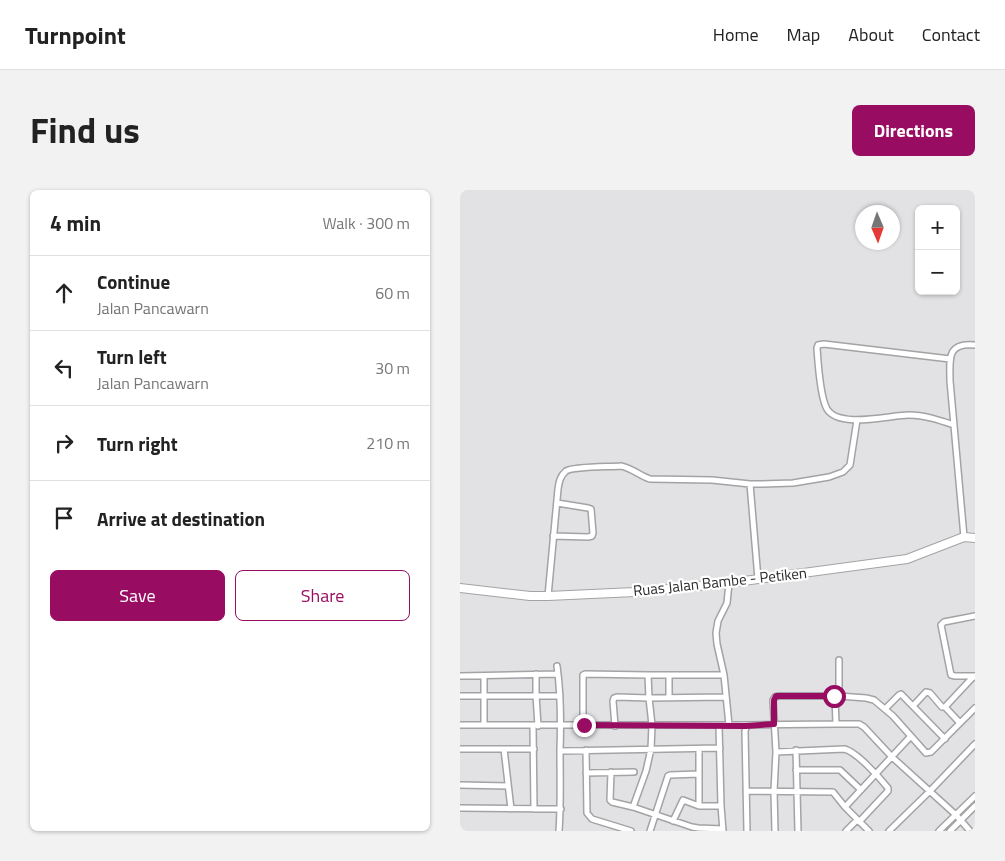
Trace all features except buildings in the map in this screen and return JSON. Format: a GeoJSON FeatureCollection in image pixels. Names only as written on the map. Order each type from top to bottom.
{"type":"FeatureCollection","features":[{"type":"Feature","properties":{"kind":"main road","name":"Ruas Jalan Bambe - Petiken"},"geometry":{"type":"LineString","coordinates":[[460,588],[530,596],[548,596],[635,592],[729,583],[908,559],[964,537],[975,538]]}},
{"type":"Feature","properties":{"kind":"street"},"geometry":{"type":"LineString","coordinates":[[950,359],[824,344],[818,345],[817,348],[824,402],[828,411],[847,419],[874,419],[907,415],[930,418],[954,425]]}},
{"type":"Feature","properties":{"kind":"street"},"geometry":{"type":"LineString","coordinates":[[964,537],[950,381],[950,359],[952,351],[960,345],[975,346]]}},
{"type":"Feature","properties":{"kind":"street"},"geometry":{"type":"LineString","coordinates":[[548,596],[560,479],[571,469],[621,466],[650,479],[712,480],[750,484],[793,483],[829,477],[843,472],[850,465],[857,420]]}},
{"type":"Feature","properties":{"kind":"street"},"geometry":{"type":"LineString","coordinates":[[750,484],[758,579]]}},
{"type":"Feature","properties":{"kind":"street"},"geometry":{"type":"LineString","coordinates":[[553,536],[588,537],[592,536],[593,533],[591,509],[557,503]]}},
{"type":"Feature","properties":{"kind":"street"},"geometry":{"type":"LineString","coordinates":[[729,583],[727,603],[718,621],[716,633],[724,675],[730,725]]}},
{"type":"Feature","properties":{"kind":"street"},"geometry":{"type":"LineString","coordinates":[[974,677],[951,675],[941,625],[944,622],[975,616]]}},
{"type":"Feature","properties":{"kind":"street"},"geometry":{"type":"LineString","coordinates":[[836,724],[839,660]]}},
{"type":"Feature","properties":{"kind":"street"},"geometry":{"type":"LineString","coordinates":[[557,666],[561,725],[561,809],[559,831]]}},
{"type":"Feature","properties":{"kind":"street"},"geometry":{"type":"LineString","coordinates":[[534,809],[536,674]]}},
{"type":"Feature","properties":{"kind":"street"},"geometry":{"type":"LineString","coordinates":[[460,676],[558,674]]}},
{"type":"Feature","properties":{"kind":"street"},"geometry":{"type":"LineString","coordinates":[[584,725],[583,675],[585,674],[724,675]]}},
{"type":"Feature","properties":{"kind":"street"},"geometry":{"type":"LineString","coordinates":[[633,807],[646,772],[651,750],[652,725],[648,675]]}},
{"type":"Feature","properties":{"kind":"street"},"geometry":{"type":"LineString","coordinates":[[484,676],[484,725]]}},
{"type":"Feature","properties":{"kind":"street"},"geometry":{"type":"LineString","coordinates":[[669,676],[669,698]]}},
{"type":"Feature","properties":{"kind":"street"},"geometry":{"type":"LineString","coordinates":[[945,707],[974,677]]}},
{"type":"Feature","properties":{"kind":"street"},"geometry":{"type":"LineString","coordinates":[[913,706],[928,692],[960,723]]}},
{"type":"Feature","properties":{"kind":"street"},"geometry":{"type":"LineString","coordinates":[[885,709],[901,694],[945,739]]}},
{"type":"Feature","properties":{"kind":"street"},"geometry":{"type":"LineString","coordinates":[[460,696],[560,696]]}},
{"type":"Feature","properties":{"kind":"street"},"geometry":{"type":"LineString","coordinates":[[775,831],[774,791],[776,752],[774,700],[776,696],[837,696],[874,700],[885,709],[926,753],[929,753],[945,739],[975,708]]}},
{"type":"Feature","properties":{"kind":"street"},"geometry":{"type":"LineString","coordinates":[[615,726],[614,698],[726,697]]}},
{"type":"Feature","properties":{"kind":"street"},"geometry":{"type":"LineString","coordinates":[[460,725],[862,725],[892,757],[956,815],[970,831]]}},
{"type":"Feature","properties":{"kind":"street"},"geometry":{"type":"LineString","coordinates":[[611,772],[610,800],[612,802],[698,828],[723,830],[719,726]]}},
{"type":"Feature","properties":{"kind":"street"},"geometry":{"type":"LineString","coordinates":[[746,726],[747,831]]}},
{"type":"Feature","properties":{"kind":"street"},"geometry":{"type":"LineString","coordinates":[[845,807],[911,736]]}},
{"type":"Feature","properties":{"kind":"street"},"geometry":{"type":"LineString","coordinates":[[889,831],[930,792],[975,744]]}},
{"type":"Feature","properties":{"kind":"street"},"geometry":{"type":"LineString","coordinates":[[698,748],[699,806]]}},
{"type":"Feature","properties":{"kind":"street"},"geometry":{"type":"LineString","coordinates":[[560,751],[720,748]]}},
{"type":"Feature","properties":{"kind":"street"},"geometry":{"type":"LineString","coordinates":[[460,749],[534,749]]}},
{"type":"Feature","properties":{"kind":"street"},"geometry":{"type":"LineString","coordinates":[[504,749],[511,808]]}},
{"type":"Feature","properties":{"kind":"street"},"geometry":{"type":"LineString","coordinates":[[586,750],[588,815],[592,819],[630,831]]}},
{"type":"Feature","properties":{"kind":"street"},"geometry":{"type":"LineString","coordinates":[[796,750],[798,831]]}},
{"type":"Feature","properties":{"kind":"street"},"geometry":{"type":"LineString","coordinates":[[776,752],[848,750],[876,774],[888,788],[888,791],[846,831]]}},
{"type":"Feature","properties":{"kind":"street"},"geometry":{"type":"LineString","coordinates":[[796,770],[840,770],[861,790]]}},
{"type":"Feature","properties":{"kind":"street"},"geometry":{"type":"LineString","coordinates":[[586,772],[634,772]]}},
{"type":"Feature","properties":{"kind":"street"},"geometry":{"type":"LineString","coordinates":[[650,831],[668,776],[670,774],[699,774]]}},
{"type":"Feature","properties":{"kind":"street"},"geometry":{"type":"LineString","coordinates":[[460,786],[508,786]]}},
{"type":"Feature","properties":{"kind":"street"},"geometry":{"type":"LineString","coordinates":[[746,792],[833,792],[868,831]]}},
{"type":"Feature","properties":{"kind":"street"},"geometry":{"type":"LineString","coordinates":[[939,831],[975,796]]}},
{"type":"Feature","properties":{"kind":"street"},"geometry":{"type":"LineString","coordinates":[[674,821],[682,800],[699,806],[721,806]]}},
{"type":"Feature","properties":{"kind":"street"},"geometry":{"type":"LineString","coordinates":[[950,831],[975,806]]}},
{"type":"Feature","properties":{"kind":"street"},"geometry":{"type":"LineString","coordinates":[[460,808],[561,809]]}},
{"type":"Feature","properties":{"kind":"route"},"geometry":{"type":"LineString","coordinates":[[584,725],[746,726],[774,724],[774,698],[776,696],[834,696]]}}]}
